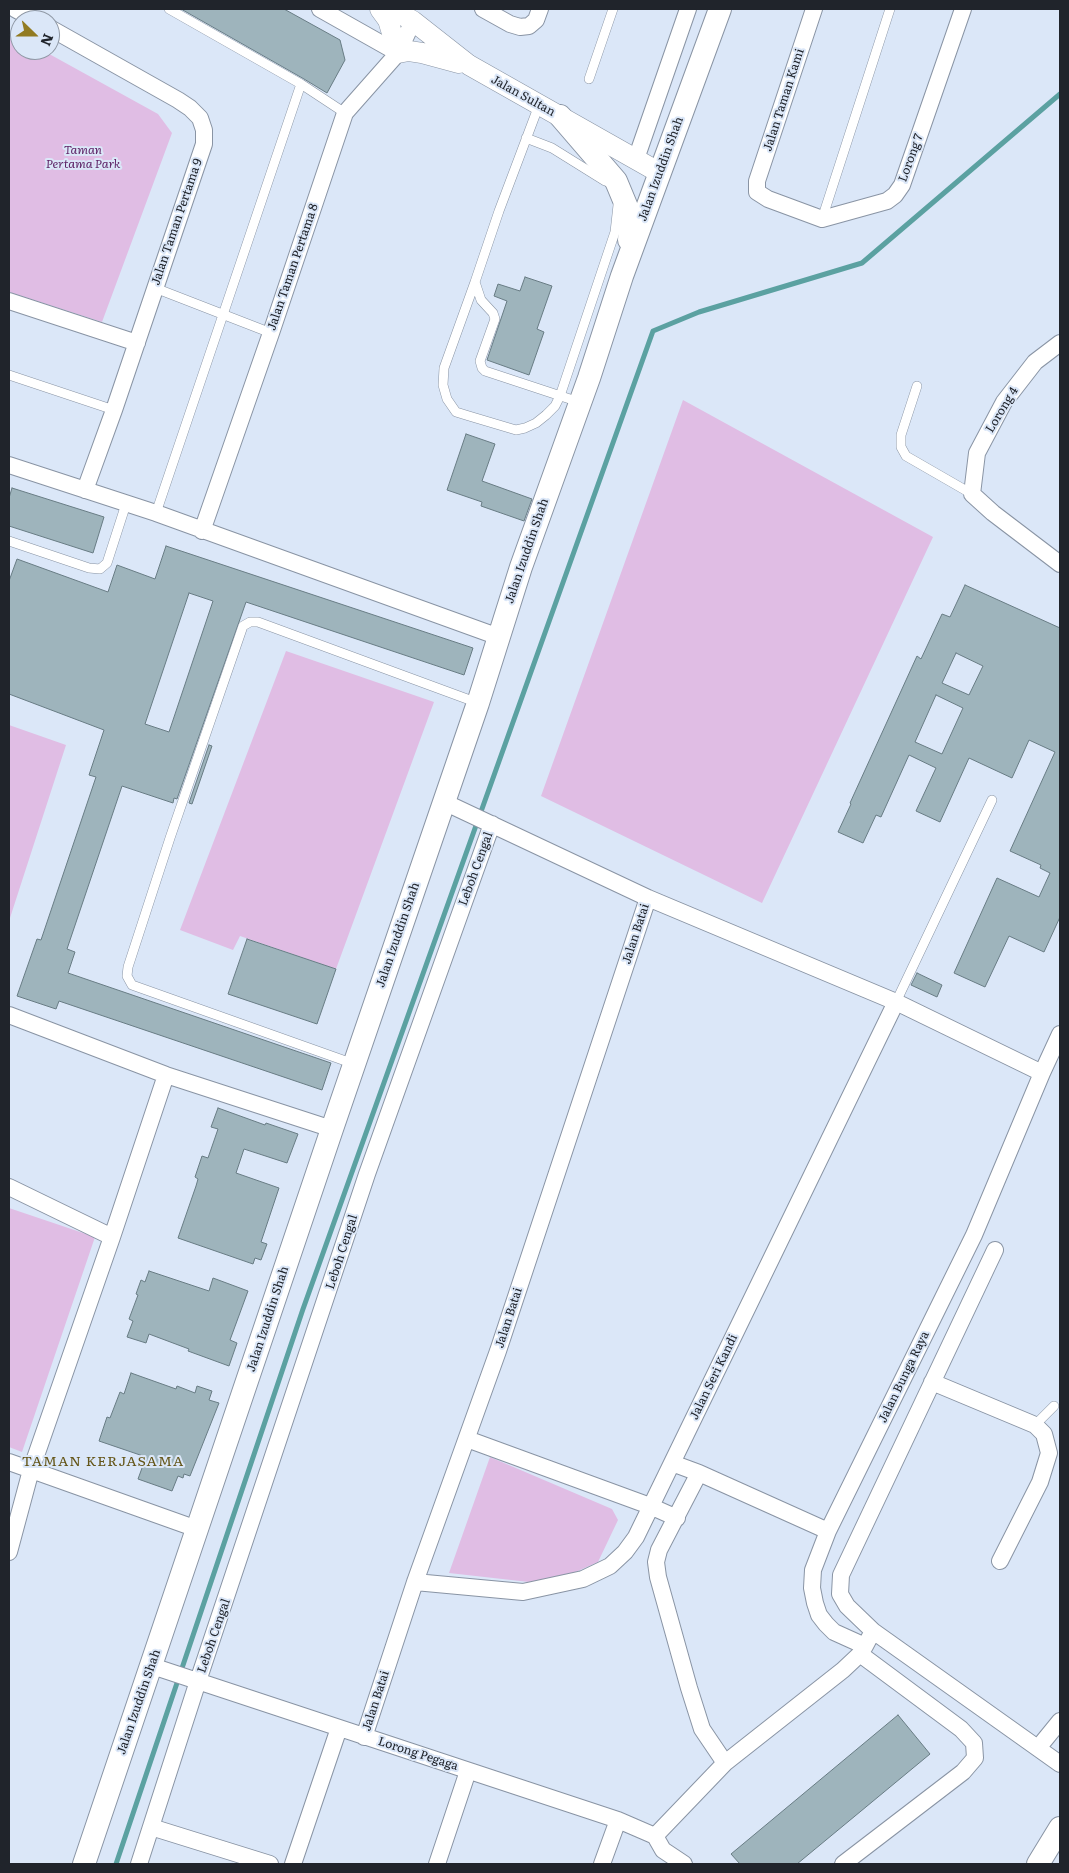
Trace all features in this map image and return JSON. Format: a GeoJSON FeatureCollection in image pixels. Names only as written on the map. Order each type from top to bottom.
{"type":"FeatureCollection","features":[{"type":"Feature","properties":{"kind":"main road","name":"Jalan Izuddin Shah"},"geometry":{"type":"LineString","coordinates":[[84,1864],[177,1674],[198,1530],[354,1064],[478,703],[521,567],[570,399],[622,276],[720,9]]}},
{"type":"Feature","properties":{"kind":"main road"},"geometry":{"type":"LineString","coordinates":[[560,116],[616,181],[625,200],[631,217],[630,239],[622,276]]}},
{"type":"Feature","properties":{"kind":"main road"},"geometry":{"type":"LineString","coordinates":[[1038,1864],[1060,1828]]}},
{"type":"Feature","properties":{"kind":"street"},"geometry":{"type":"LineString","coordinates":[[320,9],[398,53],[409,51],[437,56],[468,65]]}},
{"type":"Feature","properties":{"kind":"street"},"geometry":{"type":"LineString","coordinates":[[380,9],[388,20],[398,53]]}},
{"type":"Feature","properties":{"kind":"street","name":"Jalan Sultan"},"geometry":{"type":"LineString","coordinates":[[392,9],[413,21],[468,65],[660,172]]}},
{"type":"Feature","properties":{"kind":"street"},"geometry":{"type":"LineString","coordinates":[[483,9],[510,24],[520,27],[529,26],[536,20],[540,9]]}},
{"type":"Feature","properties":{"kind":"street"},"geometry":{"type":"LineString","coordinates":[[636,159],[688,9]]}},
{"type":"Feature","properties":{"kind":"street","name":"Jalan Taman Kami"},"geometry":{"type":"LineString","coordinates":[[814,9],[757,181],[757,192],[768,200],[822,219]]}},
{"type":"Feature","properties":{"kind":"street","name":"Lorong 7"},"geometry":{"type":"LineString","coordinates":[[822,219],[886,201],[895,195],[902,185],[963,9]]}},
{"type":"Feature","properties":{"kind":"street","name":"Jalan Taman Pertama 8"},"geometry":{"type":"LineString","coordinates":[[202,530],[345,113],[398,53],[413,21]]}},
{"type":"Feature","properties":{"kind":"street","name":"Jalan Taman Pertama 9"},"geometry":{"type":"LineString","coordinates":[[60,34],[190,108],[200,118],[204,130],[204,144],[85,490]]}},
{"type":"Feature","properties":{"kind":"street"},"geometry":{"type":"LineString","coordinates":[[9,301],[137,343]]}},
{"type":"Feature","properties":{"kind":"street","name":"Lorong 4"},"geometry":{"type":"LineString","coordinates":[[972,494],[977,453],[1004,402],[1035,362],[1060,343]]}},
{"type":"Feature","properties":{"kind":"street"},"geometry":{"type":"LineString","coordinates":[[9,465],[156,513],[499,637]]}},
{"type":"Feature","properties":{"kind":"street"},"geometry":{"type":"LineString","coordinates":[[972,494],[993,513],[1060,564]]}},
{"type":"Feature","properties":{"kind":"street"},"geometry":{"type":"LineString","coordinates":[[444,802],[648,898],[896,1002],[1042,1073]]}},
{"type":"Feature","properties":{"kind":"street","name":"Leboh Cengal"},"geometry":{"type":"LineString","coordinates":[[139,1864],[151,1826],[177,1674],[368,1174],[483,820]]}},
{"type":"Feature","properties":{"kind":"street","name":"Jalan Batai"},"geometry":{"type":"LineString","coordinates":[[364,1737],[415,1582],[498,1351],[648,898]]}},
{"type":"Feature","properties":{"kind":"street","name":"Jalan Seri Kandi"},"geometry":{"type":"LineString","coordinates":[[415,1582],[524,1592],[583,1579],[610,1566],[625,1552],[636,1537],[896,1002]]}},
{"type":"Feature","properties":{"kind":"street"},"geometry":{"type":"LineString","coordinates":[[9,1016],[166,1075],[332,1129]]}},
{"type":"Feature","properties":{"kind":"street","name":"Jalan Bunga Raya"},"geometry":{"type":"LineString","coordinates":[[843,1864],[963,1772],[975,1758],[974,1743],[961,1728],[863,1650],[834,1632],[819,1615],[812,1588],[813,1570],[828,1532],[974,1235],[1060,1034]]}},
{"type":"Feature","properties":{"kind":"street"},"geometry":{"type":"LineString","coordinates":[[9,1552],[31,1470],[166,1075]]}},
{"type":"Feature","properties":{"kind":"street"},"geometry":{"type":"LineString","coordinates":[[9,1187],[112,1236]]}},
{"type":"Feature","properties":{"kind":"street"},"geometry":{"type":"LineString","coordinates":[[995,1250],[841,1575],[840,1594],[847,1606],[873,1631],[1060,1764]]}},
{"type":"Feature","properties":{"kind":"street"},"geometry":{"type":"LineString","coordinates":[[932,1382],[1035,1424],[1044,1434],[1049,1453],[1040,1482],[1000,1560]]}},
{"type":"Feature","properties":{"kind":"street"},"geometry":{"type":"LineString","coordinates":[[467,1439],[650,1506],[677,1518]]}},
{"type":"Feature","properties":{"kind":"street"},"geometry":{"type":"LineString","coordinates":[[9,1462],[198,1530]]}},
{"type":"Feature","properties":{"kind":"street"},"geometry":{"type":"LineString","coordinates":[[672,1463],[699,1473],[828,1532]]}},
{"type":"Feature","properties":{"kind":"street"},"geometry":{"type":"LineString","coordinates":[[699,1473],[659,1550],[656,1562],[658,1577],[702,1729],[725,1763]]}},
{"type":"Feature","properties":{"kind":"street"},"geometry":{"type":"LineString","coordinates":[[684,1864],[663,1850],[656,1836],[725,1763],[843,1670],[863,1650],[873,1631]]}},
{"type":"Feature","properties":{"kind":"street","name":"Lorong Pegaga"},"geometry":{"type":"LineString","coordinates":[[177,1674],[618,1820],[656,1836]]}},
{"type":"Feature","properties":{"kind":"street"},"geometry":{"type":"LineString","coordinates":[[1038,1748],[1060,1721]]}},
{"type":"Feature","properties":{"kind":"street"},"geometry":{"type":"LineString","coordinates":[[294,1864],[339,1728]]}},
{"type":"Feature","properties":{"kind":"street"},"geometry":{"type":"LineString","coordinates":[[437,1864],[468,1771]]}},
{"type":"Feature","properties":{"kind":"street"},"geometry":{"type":"LineString","coordinates":[[602,1864],[618,1820]]}},
{"type":"Feature","properties":{"kind":"street"},"geometry":{"type":"LineString","coordinates":[[151,1826],[270,1864]]}},
{"type":"Feature","properties":{"kind":"lane"},"geometry":{"type":"LineString","coordinates":[[169,9],[301,84],[345,113]]}},
{"type":"Feature","properties":{"kind":"lane"},"geometry":{"type":"LineString","coordinates":[[589,79],[613,9]]}},
{"type":"Feature","properties":{"kind":"lane"},"geometry":{"type":"LineString","coordinates":[[822,219],[890,9]]}},
{"type":"Feature","properties":{"kind":"lane"},"geometry":{"type":"LineString","coordinates":[[156,513],[301,84]]}},
{"type":"Feature","properties":{"kind":"lane"},"geometry":{"type":"LineString","coordinates":[[526,138],[552,148],[609,184],[617,196],[619,210],[615,232],[570,399],[556,406],[536,423],[516,430],[456,412],[447,399],[443,385],[444,368],[526,138],[539,104]]}},
{"type":"Feature","properties":{"kind":"lane"},"geometry":{"type":"LineString","coordinates":[[475,282],[481,300],[495,319],[480,361],[485,372],[570,399]]}},
{"type":"Feature","properties":{"kind":"lane"},"geometry":{"type":"LineString","coordinates":[[155,288],[271,333]]}},
{"type":"Feature","properties":{"kind":"lane"},"geometry":{"type":"LineString","coordinates":[[9,375],[114,410]]}},
{"type":"Feature","properties":{"kind":"lane"},"geometry":{"type":"LineString","coordinates":[[917,386],[900,435],[901,447],[906,456],[972,494]]}},
{"type":"Feature","properties":{"kind":"lane"},"geometry":{"type":"LineString","coordinates":[[9,541],[89,568],[100,569],[107,563],[126,504]]}},
{"type":"Feature","properties":{"kind":"lane"},"geometry":{"type":"LineString","coordinates":[[354,1064],[132,985],[128,981],[128,967],[170,838],[243,626],[250,622],[258,622],[478,703]]}},
{"type":"Feature","properties":{"kind":"lane"},"geometry":{"type":"LineString","coordinates":[[896,1002],[992,800]]}},
{"type":"Feature","properties":{"kind":"lane"},"geometry":{"type":"LineString","coordinates":[[1035,1424],[1054,1406]]}},
{"type":"Feature","properties":{"kind":"green space","name":"Taman Pertama Park"},"geometry":{"type":"Polygon","coordinates":[[[9,32],[10,60],[60,60],[158,114],[172,133],[102,322],[9,292],[9,32]]]}},
{"type":"Feature","properties":{"kind":"green space"},"geometry":{"type":"Polygon","coordinates":[[[683,400],[933,537],[762,903],[541,796],[683,400]]]}},
{"type":"Feature","properties":{"kind":"green space"},"geometry":{"type":"Polygon","coordinates":[[[286,651],[434,702],[336,969],[240,936],[233,950],[180,930],[286,651]]]}},
{"type":"Feature","properties":{"kind":"green space"},"geometry":{"type":"Polygon","coordinates":[[[9,725],[66,745],[9,921],[9,725]]]}},
{"type":"Feature","properties":{"kind":"green space"},"geometry":{"type":"Polygon","coordinates":[[[9,1208],[95,1237],[22,1452],[9,1447],[9,1208]]]}},
{"type":"Feature","properties":{"kind":"green space"},"geometry":{"type":"Polygon","coordinates":[[[490,1457],[612,1509],[618,1520],[598,1562],[562,1578],[529,1582],[449,1573],[490,1457]]]}},
{"type":"Feature","properties":{"kind":"building"},"geometry":{"type":"Polygon","coordinates":[[[181,9],[284,9],[340,40],[345,60],[327,93],[181,9]]]}},
{"type":"Feature","properties":{"kind":"building"},"geometry":{"type":"Polygon","coordinates":[[[525,277],[552,286],[537,329],[544,332],[529,375],[487,360],[507,301],[494,296],[498,284],[520,291],[525,277]]]}},
{"type":"Feature","properties":{"kind":"building"},"geometry":{"type":"Polygon","coordinates":[[[466,434],[495,444],[482,481],[532,499],[524,521],[481,506],[482,502],[447,490],[466,434]]]}},
{"type":"Feature","properties":{"kind":"building"},"geometry":{"type":"Polygon","coordinates":[[[12,488],[104,517],[93,553],[9,526],[9,498],[12,488]]]}},
{"type":"Feature","properties":{"kind":"building"},"geometry":{"type":"Polygon","coordinates":[[[166,546],[473,648],[464,675],[246,602],[177,799],[174,798],[173,803],[122,786],[67,949],[75,952],[68,973],[331,1063],[322,1090],[59,1001],[56,1009],[17,996],[37,939],[41,940],[96,777],[89,775],[104,730],[9,694],[9,581],[17,559],[108,592],[117,565],[155,579],[166,546]],[[189,593],[145,724],[169,732],[213,601],[189,593]]]}},
{"type":"Feature","properties":{"kind":"building"},"geometry":{"type":"Polygon","coordinates":[[[965,585],[1060,628],[1060,917],[1044,952],[1009,936],[985,987],[954,973],[997,878],[1039,897],[1050,873],[1040,868],[1041,865],[1010,851],[1055,752],[1029,740],[1012,778],[969,758],[940,822],[916,811],[936,768],[909,755],[881,817],[876,815],[863,843],[838,832],[917,656],[921,659],[942,614],[950,617],[965,585]],[[956,653],[942,683],[969,695],[983,666],[956,653]],[[936,695],[915,742],[942,754],[963,708],[936,695]]]}},
{"type":"Feature","properties":{"kind":"building"},"geometry":{"type":"Polygon","coordinates":[[[209,745],[212,746],[192,804],[189,803],[209,745]]]}},
{"type":"Feature","properties":{"kind":"building"},"geometry":{"type":"Polygon","coordinates":[[[247,939],[336,969],[317,1024],[228,994],[247,939]]]}},
{"type":"Feature","properties":{"kind":"building"},"geometry":{"type":"Polygon","coordinates":[[[917,973],[942,985],[937,997],[911,985],[917,973]]]}},
{"type":"Feature","properties":{"kind":"building"},"geometry":{"type":"Polygon","coordinates":[[[218,1108],[265,1125],[266,1123],[298,1134],[287,1163],[244,1149],[236,1173],[279,1188],[261,1242],[267,1244],[261,1260],[255,1258],[253,1264],[178,1238],[196,1186],[198,1179],[195,1177],[202,1156],[208,1158],[218,1129],[211,1127],[218,1108]]]}},
{"type":"Feature","properties":{"kind":"building"},"geometry":{"type":"Polygon","coordinates":[[[149,1271],[209,1291],[213,1278],[248,1291],[230,1340],[237,1343],[229,1366],[149,1334],[146,1343],[127,1337],[133,1321],[129,1319],[138,1295],[136,1294],[141,1280],[145,1282],[149,1271]]]}},
{"type":"Feature","properties":{"kind":"building"},"geometry":{"type":"Polygon","coordinates":[[[131,1373],[176,1389],[177,1386],[195,1393],[197,1386],[212,1391],[209,1400],[219,1403],[190,1476],[184,1474],[183,1478],[178,1476],[172,1491],[138,1479],[146,1457],[99,1441],[107,1417],[110,1418],[120,1392],[124,1394],[131,1373]]]}},
{"type":"Feature","properties":{"kind":"building"},"geometry":{"type":"Polygon","coordinates":[[[898,1715],[930,1754],[797,1864],[740,1864],[731,1854],[898,1715]]]}},
{"type":"Feature","properties":{"kind":"waterway"},"geometry":{"type":"LineString","coordinates":[[116,1864],[303,1309],[653,331],[699,312],[862,263],[1060,94]]}},
{"type":"Feature","properties":{"kind":"district","name":"TAMAN KERJASAMA"},"geometry":{"type":"Point","coordinates":[103,1462]}}]}
